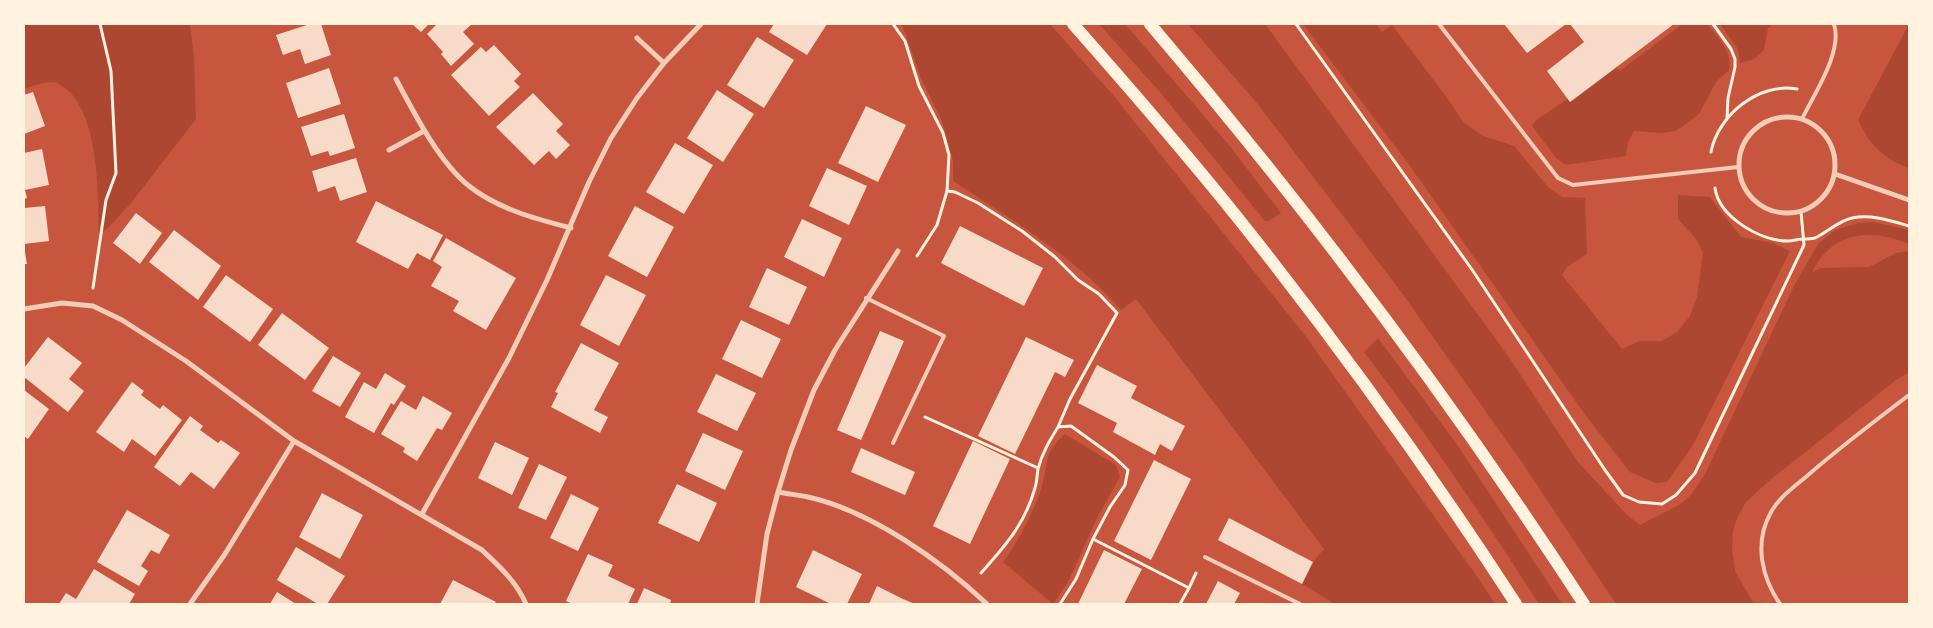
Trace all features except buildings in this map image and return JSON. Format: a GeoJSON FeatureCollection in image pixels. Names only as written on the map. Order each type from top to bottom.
{"type":"FeatureCollection","features":[{"type":"Feature","properties":{"kind":"main road"},"geometry":{"type":"LineString","coordinates":[[1073,24],[1187,157],[1300,298],[1400,433],[1516,604]]}},
{"type":"Feature","properties":{"kind":"main road"},"geometry":{"type":"LineString","coordinates":[[1150,24],[1245,136],[1395,332],[1513,497],[1584,604]]}},
{"type":"Feature","properties":{"kind":"street"},"geometry":{"type":"LineString","coordinates":[[422,514],[509,358],[611,138],[637,98],[664,63],[701,24]]}},
{"type":"Feature","properties":{"kind":"street"},"geometry":{"type":"LineString","coordinates":[[637,38],[664,63]]}},
{"type":"Feature","properties":{"kind":"street"},"geometry":{"type":"LineString","coordinates":[[396,79],[424,131],[450,166],[468,186],[491,200],[527,216],[570,228]]}},
{"type":"Feature","properties":{"kind":"street"},"geometry":{"type":"LineString","coordinates":[[1787,116],[1802,119],[1815,125],[1832,146],[1836,160],[1835,174],[1831,187],[1823,198],[1813,207],[1801,212],[1786,214],[1772,211],[1759,205],[1748,194],[1741,182],[1738,167],[1740,152],[1747,137],[1758,126],[1771,119],[1787,116]]}},
{"type":"Feature","properties":{"kind":"street"},"geometry":{"type":"LineString","coordinates":[[389,150],[424,131]]}},
{"type":"Feature","properties":{"kind":"street"},"geometry":{"type":"LineString","coordinates":[[1835,174],[1909,200]]}},
{"type":"Feature","properties":{"kind":"street"},"geometry":{"type":"LineString","coordinates":[[757,604],[767,534],[778,492],[791,450],[814,390],[866,298],[898,251]]}},
{"type":"Feature","properties":{"kind":"street"},"geometry":{"type":"LineString","coordinates":[[24,309],[62,303],[93,306],[122,320],[179,356],[294,441],[482,550],[507,573],[526,604]]}},
{"type":"Feature","properties":{"kind":"street"},"geometry":{"type":"LineString","coordinates":[[190,604],[235,538],[294,441]]}},
{"type":"Feature","properties":{"kind":"street"},"geometry":{"type":"LineString","coordinates":[[778,492],[810,497],[844,509],[887,530],[919,549],[987,604]]}},
{"type":"Feature","properties":{"kind":"lane"},"geometry":{"type":"LineString","coordinates":[[1439,24],[1558,178],[1573,186],[1738,167]]}},
{"type":"Feature","properties":{"kind":"lane"},"geometry":{"type":"LineString","coordinates":[[1802,119],[1832,60],[1836,29],[1834,24]]}},
{"type":"Feature","properties":{"kind":"lane"},"geometry":{"type":"LineString","coordinates":[[866,298],[944,336],[893,442]]}},
{"type":"Feature","properties":{"kind":"lane"},"geometry":{"type":"LineString","coordinates":[[1780,604],[1769,586],[1761,556],[1762,541],[1770,513],[1782,497],[1909,395]]}},
{"type":"Feature","properties":{"kind":"lane"},"geometry":{"type":"LineString","coordinates":[[1205,557],[1300,604]]}},
{"type":"Feature","properties":{"kind":"path"},"geometry":{"type":"LineString","coordinates":[[93,306],[94,279],[106,200],[116,173],[111,72],[100,24]]}},
{"type":"Feature","properties":{"kind":"path"},"geometry":{"type":"LineString","coordinates":[[893,24],[905,41],[919,86],[943,133],[948,155],[947,191],[937,225],[916,256],[898,251]]}},
{"type":"Feature","properties":{"kind":"path"},"geometry":{"type":"LineString","coordinates":[[1296,24],[1473,271],[1605,470],[1623,494],[1639,502],[1662,504],[1676,495],[1695,473],[1804,245],[1801,212]]}},
{"type":"Feature","properties":{"kind":"path"},"geometry":{"type":"LineString","coordinates":[[1713,24],[1731,49],[1735,58],[1735,68],[1728,98],[1727,119]]}},
{"type":"Feature","properties":{"kind":"path"},"geometry":{"type":"LineString","coordinates":[[1815,92],[1791,88],[1768,91],[1747,100],[1727,119],[1717,133],[1711,150],[1716,195],[1725,210],[1738,223],[1763,236],[1787,241],[1814,238],[1834,225],[1853,218],[1873,217],[1909,226]]}},
{"type":"Feature","properties":{"kind":"path"},"geometry":{"type":"LineString","coordinates":[[947,191],[955,192],[978,203],[1022,232],[1055,257],[1078,280],[1099,294],[1117,313],[1070,399],[1058,427],[1045,447],[1038,468],[1035,488],[1022,520],[1010,542],[969,588]]}},
{"type":"Feature","properties":{"kind":"path"},"geometry":{"type":"LineString","coordinates":[[909,409],[1038,468]]}},
{"type":"Feature","properties":{"kind":"path"},"geometry":{"type":"LineString","coordinates":[[1058,427],[1071,426],[1114,457],[1128,470],[1125,485],[1110,507],[1093,539],[1076,579],[1060,604]]}},
{"type":"Feature","properties":{"kind":"path"},"geometry":{"type":"LineString","coordinates":[[1093,539],[1189,588],[1180,604]]}},
{"type":"Feature","properties":{"kind":"shaded area"},"geometry":{"type":"Polygon","coordinates":[[[24,24],[190,24],[194,58],[196,119],[131,203],[99,235],[96,163],[88,127],[74,97],[56,82],[42,83],[24,89],[24,24]]]}},
{"type":"Feature","properties":{"kind":"shaded area"},"geometry":{"type":"Polygon","coordinates":[[[900,24],[1050,24],[1113,95],[1304,334],[1495,604],[1335,604],[1302,584],[1313,562],[1324,549],[1136,299],[1121,310],[1084,273],[1063,256],[953,181],[953,161],[942,121],[920,76],[903,27],[900,24]]]}},
{"type":"Feature","properties":{"kind":"shaded area"},"geometry":{"type":"Polygon","coordinates":[[[1099,24],[1125,24],[1229,145],[1281,213],[1265,221],[1159,91],[1099,24]]]}},
{"type":"Feature","properties":{"kind":"shaded area"},"geometry":{"type":"Polygon","coordinates":[[[1188,24],[1265,24],[1506,353],[1578,462],[1626,514],[1640,525],[1679,505],[1691,495],[1705,474],[1794,286],[1818,244],[1835,230],[1859,223],[1873,222],[1909,230],[1909,244],[1880,236],[1866,235],[1841,241],[1830,248],[1820,259],[1812,273],[1820,268],[1869,267],[1896,253],[1909,251],[1909,372],[1896,380],[1770,480],[1746,502],[1738,516],[1733,531],[1732,548],[1735,571],[1754,604],[1616,604],[1523,464],[1399,289],[1256,102],[1188,24]]]}},
{"type":"Feature","properties":{"kind":"shaded area"},"geometry":{"type":"Polygon","coordinates":[[[1303,24],[1376,24],[1382,32],[1392,25],[1463,122],[1483,136],[1514,146],[1548,187],[1562,197],[1585,198],[1587,254],[1567,267],[1562,275],[1622,349],[1640,341],[1662,341],[1677,332],[1690,316],[1697,297],[1703,252],[1696,239],[1678,219],[1678,195],[1710,197],[1741,237],[1773,243],[1790,251],[1693,445],[1667,482],[1656,483],[1630,472],[1586,416],[1410,166],[1303,24]]]}},
{"type":"Feature","properties":{"kind":"shaded area"},"geometry":{"type":"Polygon","coordinates":[[[1682,24],[1707,24],[1724,45],[1729,57],[1729,70],[1716,82],[1699,114],[1675,131],[1663,133],[1634,131],[1628,142],[1626,156],[1566,165],[1556,158],[1532,126],[1536,120],[1568,99],[1571,102],[1616,68],[1620,71],[1682,24]]]}},
{"type":"Feature","properties":{"kind":"shaded area"},"geometry":{"type":"Polygon","coordinates":[[[1720,24],[1773,24],[1768,28],[1764,50],[1754,59],[1740,63],[1738,49],[1720,24]]]}},
{"type":"Feature","properties":{"kind":"shaded area"},"geometry":{"type":"Polygon","coordinates":[[[1909,24],[1909,168],[1891,160],[1878,150],[1867,137],[1858,120],[1909,24]]]}},
{"type":"Feature","properties":{"kind":"shaded area"},"geometry":{"type":"Polygon","coordinates":[[[1378,338],[1456,443],[1562,604],[1539,604],[1454,476],[1364,352],[1378,338]]]}},
{"type":"Feature","properties":{"kind":"shaded area"},"geometry":{"type":"Polygon","coordinates":[[[1065,434],[1116,465],[1120,477],[1096,520],[1068,582],[1053,604],[1003,562],[1026,526],[1042,486],[1050,453],[1065,434]]]}}]}
